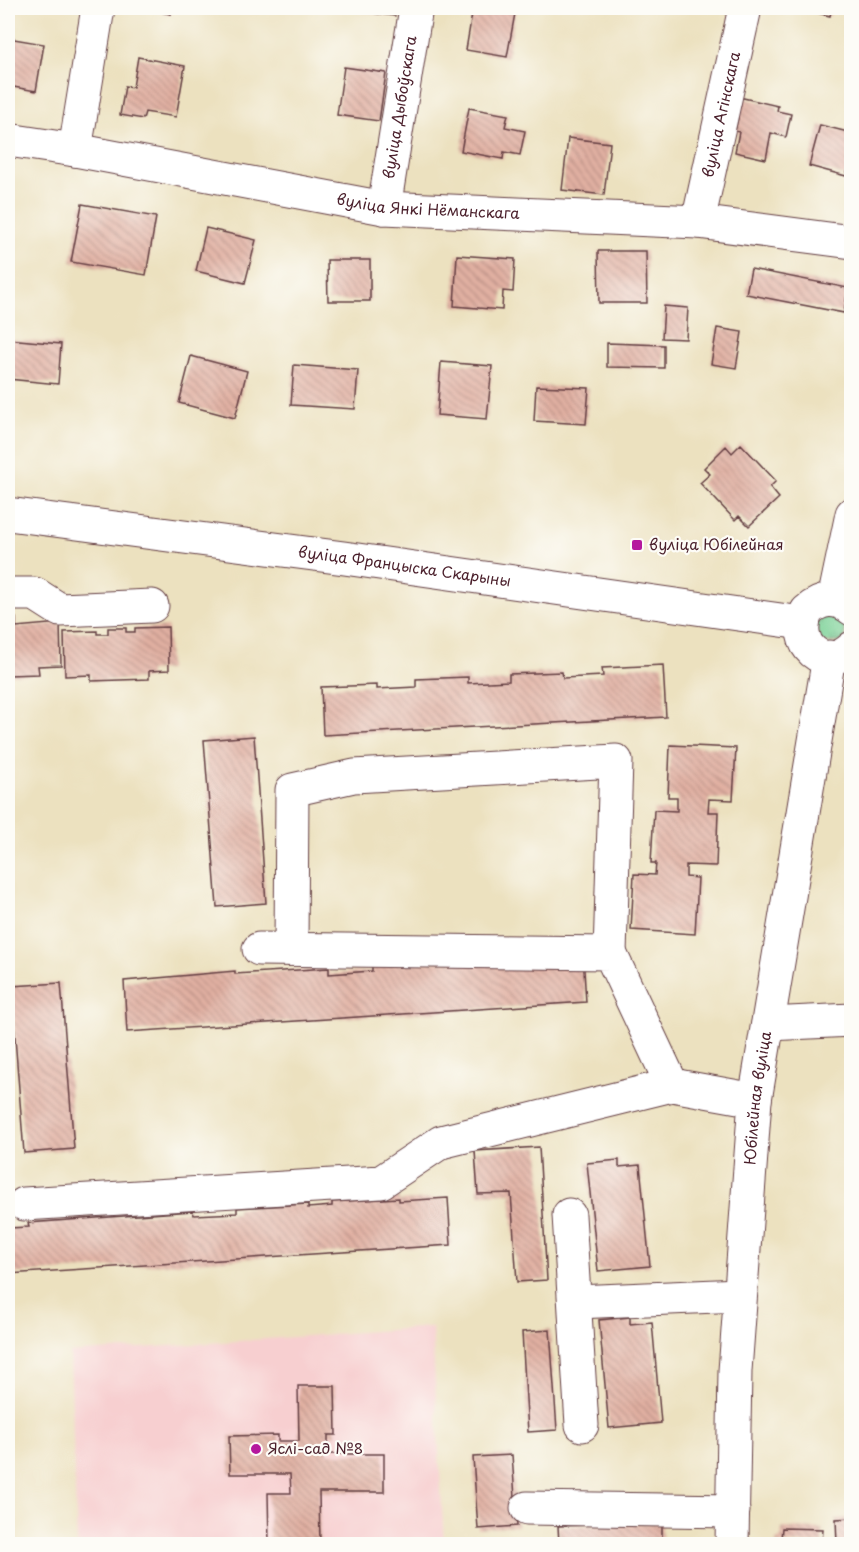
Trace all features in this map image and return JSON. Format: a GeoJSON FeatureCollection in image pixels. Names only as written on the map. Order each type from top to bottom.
{"type":"FeatureCollection","features":[{"type":"Feature","properties":{"kind":"street"},"geometry":{"type":"LineString","coordinates":[[75,150],[98,8]]}},
{"type":"Feature","properties":{"kind":"street","name":"вуліца Дыбоўскага"},"geometry":{"type":"LineString","coordinates":[[384,208],[416,8]]}},
{"type":"Feature","properties":{"kind":"street","name":"вуліца Агінскага"},"geometry":{"type":"LineString","coordinates":[[698,222],[745,8]]}},
{"type":"Feature","properties":{"kind":"street","name":"вуліца Янкі Нёманскага"},"geometry":{"type":"LineString","coordinates":[[8,140],[75,150],[384,208],[698,222],[852,242]]}},
{"type":"Feature","properties":{"kind":"street","name":"вуліца Францыска Скарыны"},"geometry":{"type":"LineString","coordinates":[[8,514],[344,558],[802,623]]}},
{"type":"Feature","properties":{"kind":"street"},"geometry":{"type":"LineString","coordinates":[[840,653],[817,655],[804,640],[802,623],[807,611],[814,604],[843,604],[852,514]]}},
{"type":"Feature","properties":{"kind":"street"},"geometry":{"type":"LineString","coordinates":[[8,594],[35,594],[60,610],[152,606]]}},
{"type":"Feature","properties":{"kind":"street","name":"Юбілейная вуліца"},"geometry":{"type":"LineString","coordinates":[[732,1545],[735,1371],[755,1100],[840,653]]}},
{"type":"Feature","properties":{"kind":"street"},"geometry":{"type":"LineString","coordinates":[[291,949],[292,790],[354,776],[616,761],[610,953],[672,1085]]}},
{"type":"Feature","properties":{"kind":"street"},"geometry":{"type":"LineString","coordinates":[[260,950],[610,953]]}},
{"type":"Feature","properties":{"kind":"street"},"geometry":{"type":"LineString","coordinates":[[768,1024],[852,1020]]}},
{"type":"Feature","properties":{"kind":"street"},"geometry":{"type":"LineString","coordinates":[[24,1204],[381,1182],[441,1142],[672,1085],[755,1100]]}},
{"type":"Feature","properties":{"kind":"street"},"geometry":{"type":"LineString","coordinates":[[569,1215],[582,1425]]}},
{"type":"Feature","properties":{"kind":"street"},"geometry":{"type":"LineString","coordinates":[[576,1302],[740,1295]]}},
{"type":"Feature","properties":{"kind":"street"},"geometry":{"type":"LineString","coordinates":[[527,1508],[733,1511]]}},
{"type":"Feature","properties":{"kind":"shaded area","name":"Яслі-сад №8"},"geometry":{"type":"Polygon","coordinates":[[[432,1327],[444,1544],[77,1544],[70,1353],[432,1327]]]}},
{"type":"Feature","properties":{"kind":"green space"},"geometry":{"type":"Polygon","coordinates":[[[833,614],[844,623],[845,637],[841,642],[821,643],[815,624],[820,618],[833,614]]]}},
{"type":"Feature","properties":{"kind":"building"},"geometry":{"type":"Polygon","coordinates":[[[142,8],[172,8],[171,14],[142,8]]]}},
{"type":"Feature","properties":{"kind":"building"},"geometry":{"type":"Polygon","coordinates":[[[356,8],[396,8],[395,16],[356,11],[356,8]]]}},
{"type":"Feature","properties":{"kind":"building"},"geometry":{"type":"Polygon","coordinates":[[[473,8],[516,8],[507,57],[466,50],[473,8]]]}},
{"type":"Feature","properties":{"kind":"building"},"geometry":{"type":"Polygon","coordinates":[[[797,8],[832,8],[830,16],[797,8]]]}},
{"type":"Feature","properties":{"kind":"building"},"geometry":{"type":"Polygon","coordinates":[[[8,38],[44,44],[36,91],[8,86],[8,38]]]}},
{"type":"Feature","properties":{"kind":"building"},"geometry":{"type":"Polygon","coordinates":[[[138,57],[185,66],[176,117],[145,112],[143,119],[120,115],[125,86],[133,87],[138,57]]]}},
{"type":"Feature","properties":{"kind":"building"},"geometry":{"type":"Polygon","coordinates":[[[344,67],[386,73],[379,121],[337,115],[344,67]]]}},
{"type":"Feature","properties":{"kind":"building"},"geometry":{"type":"Polygon","coordinates":[[[739,97],[778,106],[777,111],[791,114],[786,137],[771,133],[766,159],[735,152],[739,132],[735,131],[738,118],[734,117],[739,97]]]}},
{"type":"Feature","properties":{"kind":"building"},"geometry":{"type":"Polygon","coordinates":[[[469,108],[508,115],[505,127],[525,131],[520,155],[504,152],[503,159],[461,151],[469,108]]]}},
{"type":"Feature","properties":{"kind":"building"},"geometry":{"type":"Polygon","coordinates":[[[820,125],[852,133],[852,157],[846,176],[809,166],[820,125]]]}},
{"type":"Feature","properties":{"kind":"building"},"geometry":{"type":"Polygon","coordinates":[[[568,138],[610,143],[604,195],[562,190],[568,138]]]}},
{"type":"Feature","properties":{"kind":"building"},"geometry":{"type":"Polygon","coordinates":[[[82,204],[156,217],[146,275],[71,262],[82,204]]]}},
{"type":"Feature","properties":{"kind":"building"},"geometry":{"type":"Polygon","coordinates":[[[206,228],[256,240],[245,283],[196,271],[206,228]]]}},
{"type":"Feature","properties":{"kind":"building"},"geometry":{"type":"Polygon","coordinates":[[[598,251],[646,251],[647,303],[599,303],[598,251]]]}},
{"type":"Feature","properties":{"kind":"building"},"geometry":{"type":"Polygon","coordinates":[[[457,255],[515,259],[513,292],[503,291],[502,310],[454,306],[457,255]]]}},
{"type":"Feature","properties":{"kind":"building"},"geometry":{"type":"Polygon","coordinates":[[[327,260],[370,260],[370,301],[328,301],[327,260]]]}},
{"type":"Feature","properties":{"kind":"building"},"geometry":{"type":"Polygon","coordinates":[[[751,269],[848,288],[844,313],[746,294],[751,269]]]}},
{"type":"Feature","properties":{"kind":"building"},"geometry":{"type":"Polygon","coordinates":[[[664,306],[688,308],[686,339],[662,338],[664,306]]]}},
{"type":"Feature","properties":{"kind":"building"},"geometry":{"type":"Polygon","coordinates":[[[717,328],[742,332],[736,368],[711,364],[717,328]]]}},
{"type":"Feature","properties":{"kind":"building"},"geometry":{"type":"Polygon","coordinates":[[[8,339],[61,344],[58,384],[8,379],[8,339]]]}},
{"type":"Feature","properties":{"kind":"building"},"geometry":{"type":"Polygon","coordinates":[[[607,343],[664,345],[664,368],[607,367],[607,343]]]}},
{"type":"Feature","properties":{"kind":"building"},"geometry":{"type":"Polygon","coordinates":[[[191,356],[247,371],[235,418],[179,403],[191,356]]]}},
{"type":"Feature","properties":{"kind":"building"},"geometry":{"type":"Polygon","coordinates":[[[441,362],[492,366],[487,419],[437,415],[441,362]]]}},
{"type":"Feature","properties":{"kind":"building"},"geometry":{"type":"Polygon","coordinates":[[[294,365],[358,370],[355,409],[291,405],[294,365]]]}},
{"type":"Feature","properties":{"kind":"building"},"geometry":{"type":"Polygon","coordinates":[[[536,386],[589,388],[586,424],[534,421],[536,386]]]}},
{"type":"Feature","properties":{"kind":"building"},"geometry":{"type":"Polygon","coordinates":[[[741,444],[776,481],[770,487],[779,498],[749,526],[739,516],[735,520],[700,483],[710,474],[704,468],[726,446],[732,453],[741,444]]]}},
{"type":"Feature","properties":{"kind":"building"},"geometry":{"type":"Polygon","coordinates":[[[8,618],[16,618],[16,627],[60,623],[61,665],[38,666],[39,674],[8,675],[8,618]]]}},
{"type":"Feature","properties":{"kind":"building"},"geometry":{"type":"Polygon","coordinates":[[[168,627],[169,670],[149,671],[149,679],[91,681],[91,675],[65,676],[64,632],[97,631],[97,634],[108,634],[108,628],[126,628],[126,632],[135,632],[135,628],[168,627]]]}},
{"type":"Feature","properties":{"kind":"building"},"geometry":{"type":"Polygon","coordinates":[[[663,665],[666,717],[323,735],[321,687],[377,685],[377,689],[416,687],[416,679],[468,677],[468,683],[509,681],[509,674],[562,672],[563,678],[603,676],[602,668],[663,665]]]}},
{"type":"Feature","properties":{"kind":"building"},"geometry":{"type":"Polygon","coordinates":[[[254,736],[266,903],[217,907],[204,740],[254,736]]]}},
{"type":"Feature","properties":{"kind":"building"},"geometry":{"type":"Polygon","coordinates":[[[670,745],[736,748],[733,800],[709,799],[708,812],[718,812],[716,866],[686,865],[686,877],[698,878],[695,934],[631,930],[634,874],[655,875],[656,863],[651,863],[654,810],[677,811],[677,797],[668,797],[670,745]]]}},
{"type":"Feature","properties":{"kind":"building"},"geometry":{"type":"Polygon","coordinates":[[[583,955],[586,1002],[127,1032],[124,981],[235,971],[235,974],[329,968],[329,974],[372,971],[372,965],[583,955]]]}},
{"type":"Feature","properties":{"kind":"building"},"geometry":{"type":"Polygon","coordinates":[[[61,983],[74,1149],[24,1153],[11,986],[61,983]]]}},
{"type":"Feature","properties":{"kind":"building"},"geometry":{"type":"Polygon","coordinates":[[[539,1147],[547,1280],[517,1282],[511,1193],[478,1194],[475,1151],[539,1147]]]}},
{"type":"Feature","properties":{"kind":"building"},"geometry":{"type":"Polygon","coordinates":[[[619,1160],[619,1167],[640,1165],[650,1266],[598,1271],[587,1163],[619,1160]]]}},
{"type":"Feature","properties":{"kind":"building"},"geometry":{"type":"Polygon","coordinates":[[[399,1198],[399,1201],[448,1198],[451,1245],[8,1274],[8,1228],[29,1227],[28,1223],[193,1211],[194,1215],[237,1213],[237,1208],[308,1204],[308,1208],[332,1206],[332,1202],[399,1198]]]}},
{"type":"Feature","properties":{"kind":"building"},"geometry":{"type":"Polygon","coordinates":[[[630,1317],[630,1324],[652,1322],[661,1423],[609,1428],[599,1320],[630,1317]]]}},
{"type":"Feature","properties":{"kind":"building"},"geometry":{"type":"Polygon","coordinates":[[[550,1330],[557,1430],[528,1432],[522,1332],[550,1330]]]}},
{"type":"Feature","properties":{"kind":"building"},"geometry":{"type":"Polygon","coordinates":[[[298,1386],[335,1386],[336,1435],[328,1435],[328,1454],[384,1454],[384,1492],[319,1492],[320,1544],[269,1544],[268,1493],[291,1493],[290,1474],[230,1474],[229,1436],[278,1435],[278,1441],[299,1441],[298,1386]]]}},
{"type":"Feature","properties":{"kind":"building"},"geometry":{"type":"Polygon","coordinates":[[[512,1455],[517,1526],[478,1529],[473,1457],[512,1455]]]}},
{"type":"Feature","properties":{"kind":"building"},"geometry":{"type":"Polygon","coordinates":[[[852,1518],[852,1544],[837,1544],[836,1519],[852,1518]]]}},
{"type":"Feature","properties":{"kind":"building"},"geometry":{"type":"Polygon","coordinates":[[[662,1523],[662,1544],[559,1544],[558,1526],[662,1523]]]}},
{"type":"Feature","properties":{"kind":"building"},"geometry":{"type":"Polygon","coordinates":[[[782,1528],[823,1529],[822,1544],[776,1544],[777,1539],[781,1539],[782,1528]]]}},
{"type":"Feature","properties":{"kind":"place","name":"вуліца Юбілейная"},"geometry":{"type":"Point","coordinates":[637,545]}},
{"type":"Feature","properties":{"kind":"place","name":"Яслі-сад №8"},"geometry":{"type":"Point","coordinates":[256,1449]}}]}
